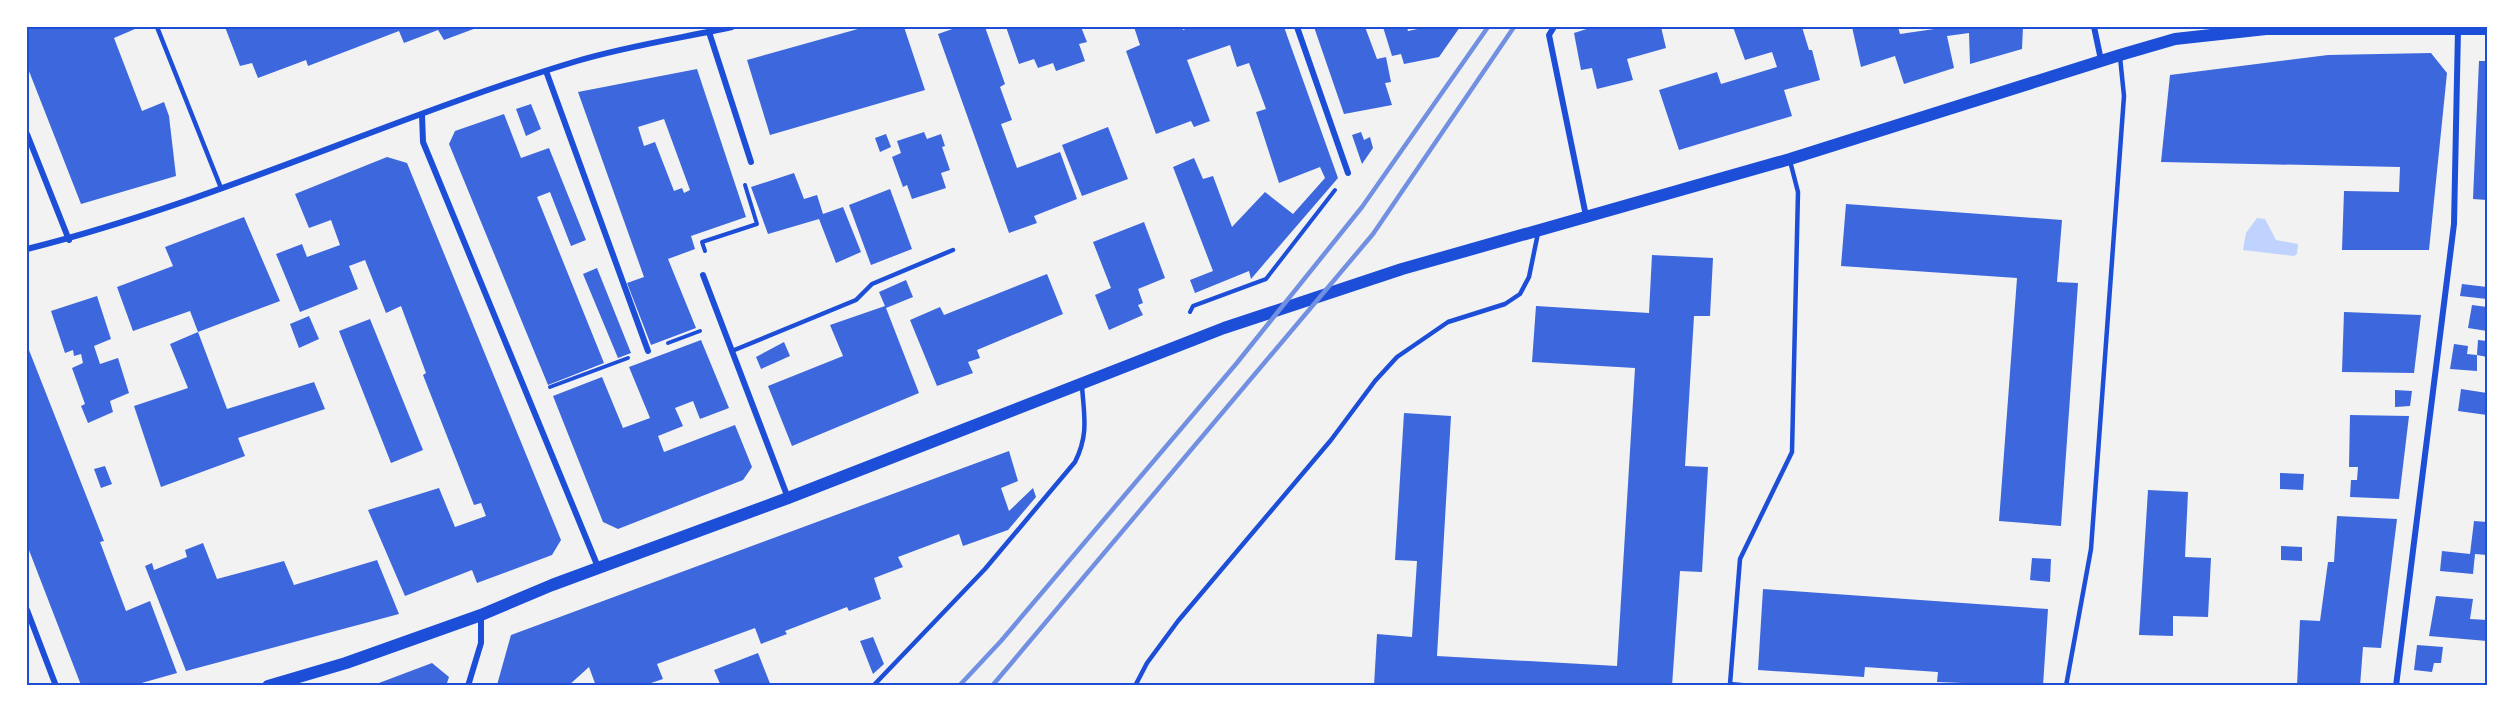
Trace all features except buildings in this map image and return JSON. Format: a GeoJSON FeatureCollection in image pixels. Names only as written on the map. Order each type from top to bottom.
{"type":"FeatureCollection","features":[{"type":"Feature","properties":{"kind":"main road"},"geometry":{"type":"LineString","coordinates":[[268,686],[346,663],[481,615],[598,567],[789,498],[1224,328],[1402,269],[1790,159],[2101,60],[2175,39],[2266,29],[2487,29]]}},
{"type":"Feature","properties":{"kind":"street"},"geometry":{"type":"LineString","coordinates":[[27,249],[69,240],[221,188],[546,71],[578,61],[732,27]]}},
{"type":"Feature","properties":{"kind":"street"},"geometry":{"type":"LineString","coordinates":[[1297,27],[1348,173]]}},
{"type":"Feature","properties":{"kind":"street"},"geometry":{"type":"LineString","coordinates":[[1554,27],[1549,35],[1586,217]]}},
{"type":"Feature","properties":{"kind":"street"},"geometry":{"type":"LineString","coordinates":[[2094,27],[2101,60]]}},
{"type":"Feature","properties":{"kind":"street"},"geometry":{"type":"LineString","coordinates":[[2396,686],[2454,224],[2458,29]]}},
{"type":"Feature","properties":{"kind":"street"},"geometry":{"type":"LineString","coordinates":[[709,32],[751,162]]}},
{"type":"Feature","properties":{"kind":"street"},"geometry":{"type":"LineString","coordinates":[[546,71],[648,351]]}},
{"type":"Feature","properties":{"kind":"street"},"geometry":{"type":"LineString","coordinates":[[422,115],[423,142],[598,567]]}},
{"type":"Feature","properties":{"kind":"street"},"geometry":{"type":"LineString","coordinates":[[27,134],[69,240]]}},
{"type":"Feature","properties":{"kind":"street"},"geometry":{"type":"LineString","coordinates":[[703,275],[789,498]]}},
{"type":"Feature","properties":{"kind":"street"},"geometry":{"type":"LineString","coordinates":[[27,610],[56,686]]}},
{"type":"Feature","properties":{"kind":"street"},"geometry":{"type":"LineString","coordinates":[[468,686],[481,643],[481,615]]}},
{"type":"Feature","properties":{"kind":"lane"},"geometry":{"type":"LineString","coordinates":[[157,27],[221,188]]}},
{"type":"Feature","properties":{"kind":"lane"},"geometry":{"type":"LineString","coordinates":[[2066,686],[2091,549],[2124,96],[2120,55]]}},
{"type":"Feature","properties":{"kind":"lane"},"geometry":{"type":"LineString","coordinates":[[1752,686],[1730,684],[1740,559],[1792,452],[1798,192],[1790,159]]}},
{"type":"Feature","properties":{"kind":"lane"},"geometry":{"type":"LineString","coordinates":[[1135,686],[1147,663],[1178,621],[1331,440],[1375,381],[1397,357],[1448,322],[1505,304],[1520,294],[1529,277],[1538,230]]}},
{"type":"Feature","properties":{"kind":"lane"},"geometry":{"type":"LineString","coordinates":[[732,351],[856,300],[872,284],[953,250]]}},
{"type":"Feature","properties":{"kind":"lane"},"geometry":{"type":"LineString","coordinates":[[873,686],[985,569],[1075,462],[1086,430],[1082,383]]}},
{"type":"Feature","properties":{"kind":"path"},"geometry":{"type":"LineString","coordinates":[[703,275],[708,260],[702,242],[757,224],[743,179],[751,162]]}},
{"type":"Feature","properties":{"kind":"path"},"geometry":{"type":"LineString","coordinates":[[1170,349],[1193,306],[1266,279],[1348,173]]}},
{"type":"Feature","properties":{"kind":"water"},"geometry":{"type":"Polygon","coordinates":[[[2257,218],[2265,219],[2276,240],[2298,244],[2297,254],[2294,256],[2243,250],[2246,233],[2257,218]]]}},
{"type":"Feature","properties":{"kind":"railway"},"geometry":{"type":"LineString","coordinates":[[959,686],[1001,641],[1236,364],[1362,207],[1488,27]]}},
{"type":"Feature","properties":{"kind":"railway"},"geometry":{"type":"LineString","coordinates":[[992,686],[1373,234],[1514,27]]}}]}
